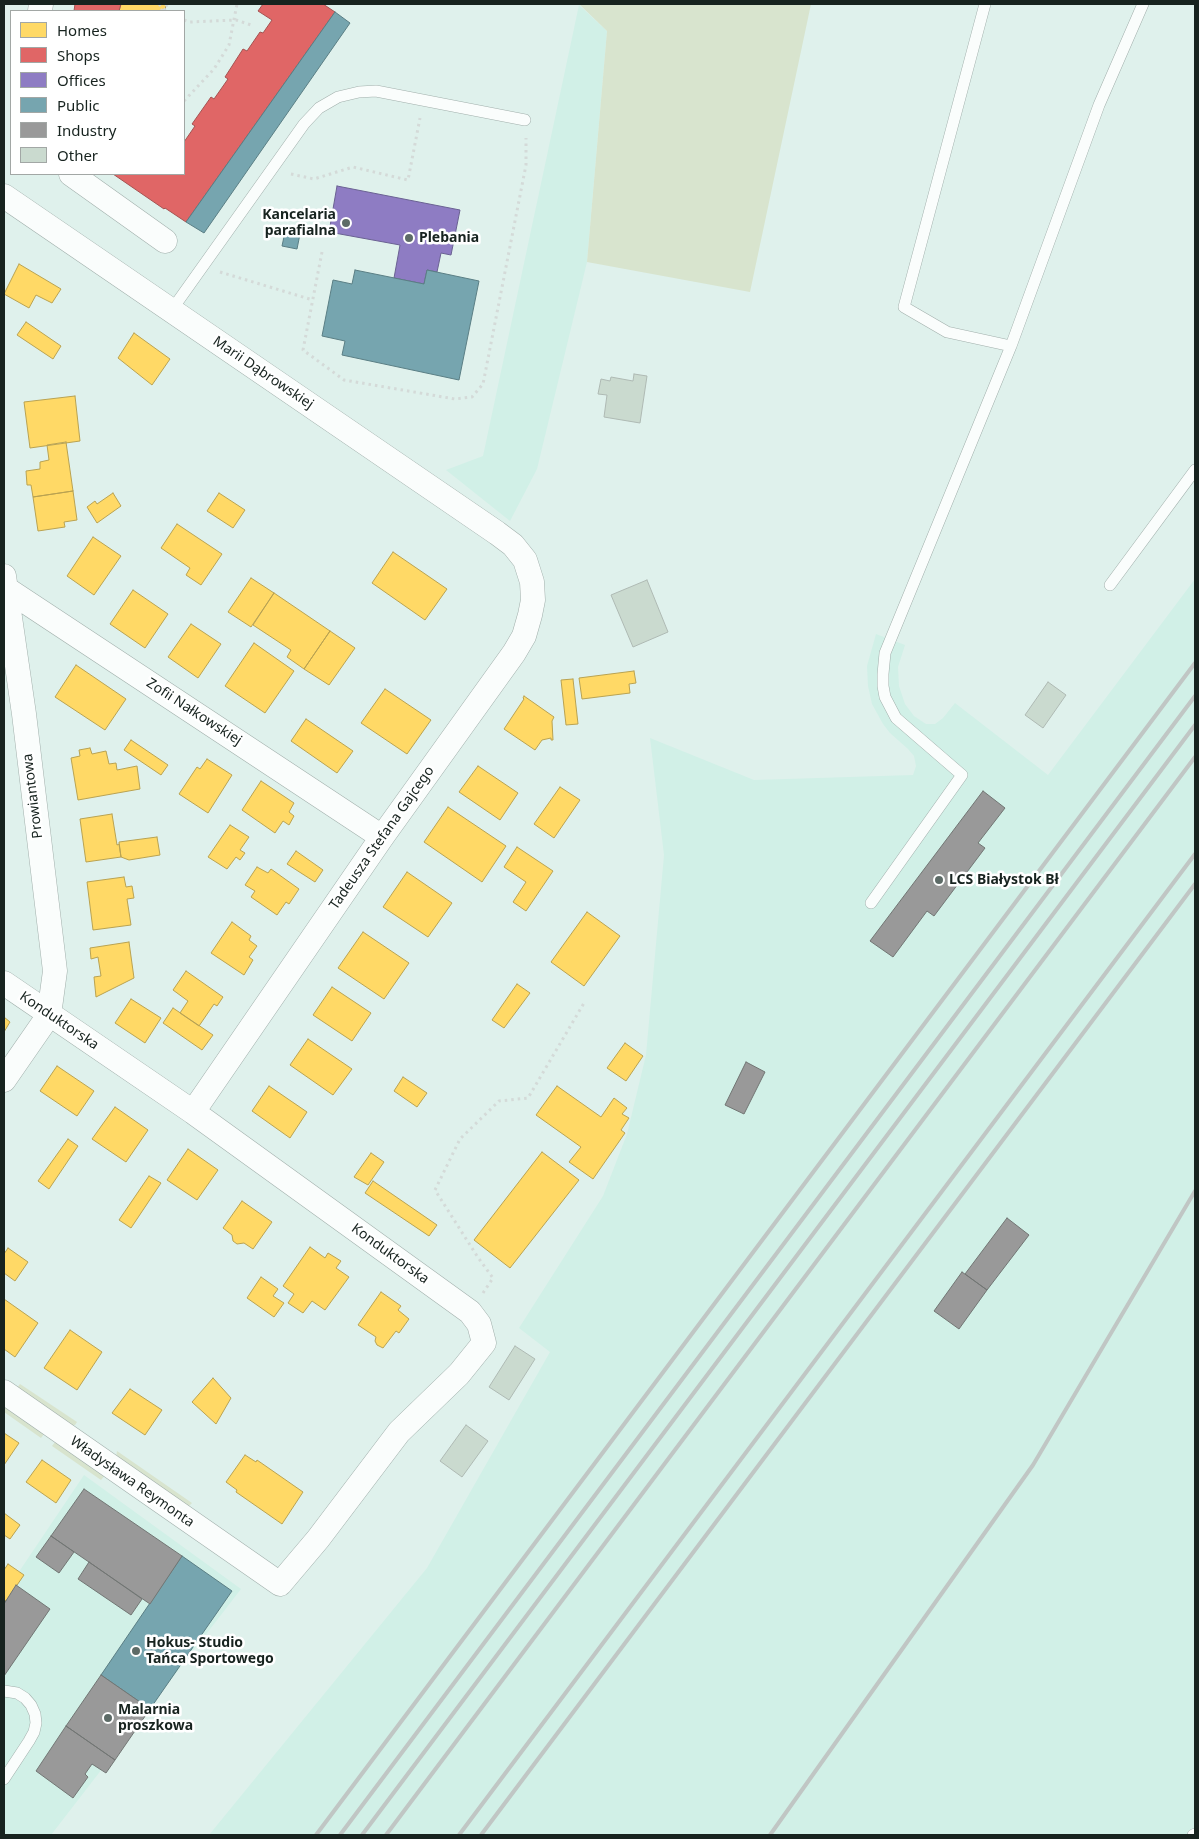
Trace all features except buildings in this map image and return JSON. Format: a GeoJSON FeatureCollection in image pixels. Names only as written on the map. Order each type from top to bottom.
{"type":"FeatureCollection","features":[{"type":"Feature","properties":{"kind":"street"},"geometry":{"type":"LineString","coordinates":[[72,175],[165,241]]}},
{"type":"Feature","properties":{"kind":"street","name":"Marii Dąbrowskiej"},"geometry":{"type":"LineString","coordinates":[[4,196],[497,533],[513,545],[520,554]]}},
{"type":"Feature","properties":{"kind":"street","name":"Tadeusza Stefana Gajcego"},"geometry":{"type":"LineString","coordinates":[[193,1112],[382,837],[514,653],[524,636],[533,600],[532,582],[520,554]]}},
{"type":"Feature","properties":{"kind":"street","name":"Zofii Nałkowskiej"},"geometry":{"type":"LineString","coordinates":[[5,582],[382,837]]}},
{"type":"Feature","properties":{"kind":"street","name":"Prowiantowa"},"geometry":{"type":"LineString","coordinates":[[5,582],[14,710],[55,971],[49,1015]]}},
{"type":"Feature","properties":{"kind":"street","name":"Konduktorska"},"geometry":{"type":"LineString","coordinates":[[4,983],[193,1112],[470,1312],[479,1324],[484,1342],[460,1374],[399,1432],[318,1539],[280,1584],[261,1571]]}},
{"type":"Feature","properties":{"kind":"street"},"geometry":{"type":"LineString","coordinates":[[4,1080],[49,1015]]}},
{"type":"Feature","properties":{"kind":"street","name":"Władysława Reymonta"},"geometry":{"type":"LineString","coordinates":[[4,1392],[261,1571]]}},
{"type":"Feature","properties":{"kind":"lane"},"geometry":{"type":"LineString","coordinates":[[985,4],[904,307],[947,332],[1011,346]]}},
{"type":"Feature","properties":{"kind":"lane"},"geometry":{"type":"LineString","coordinates":[[872,903],[962,775],[896,718],[885,697],[883,674],[890,640],[1011,346],[1099,105],[1143,4]]}},
{"type":"Feature","properties":{"kind":"lane"},"geometry":{"type":"LineString","coordinates":[[171,311],[304,124],[319,108],[338,97],[358,92],[376,91],[525,120]]}},
{"type":"Feature","properties":{"kind":"lane"},"geometry":{"type":"LineString","coordinates":[[1110,585],[1195,470]]}},
{"type":"Feature","properties":{"kind":"lane"},"geometry":{"type":"LineString","coordinates":[[4,1691],[17,1693],[25,1698],[35,1714],[36,1723],[29,1741],[4,1779]]}},
{"type":"Feature","properties":{"kind":"path"},"geometry":{"type":"LineString","coordinates":[[159,4],[164,10],[168,4]]}},
{"type":"Feature","properties":{"kind":"path"},"geometry":{"type":"LineString","coordinates":[[185,100],[214,69],[229,45],[238,4]]}},
{"type":"Feature","properties":{"kind":"path"},"geometry":{"type":"LineString","coordinates":[[185,20],[190,22],[236,20],[254,26]]}},
{"type":"Feature","properties":{"kind":"path"},"geometry":{"type":"LineString","coordinates":[[271,170],[314,178],[353,167],[408,180],[423,100]]}},
{"type":"Feature","properties":{"kind":"path"},"geometry":{"type":"LineString","coordinates":[[322,252],[303,350],[344,380],[455,399],[472,397],[483,384],[526,165],[525,120]]}},
{"type":"Feature","properties":{"kind":"path"},"geometry":{"type":"LineString","coordinates":[[240,279],[313,300]]}},
{"type":"Feature","properties":{"kind":"path"},"geometry":{"type":"LineString","coordinates":[[470,1312],[493,1278],[435,1190],[460,1139],[499,1101],[528,1098],[584,1003]]}},
{"type":"Feature","properties":{"kind":"shaded area"},"geometry":{"type":"Polygon","coordinates":[[[579,4],[811,4],[750,292],[587,262],[607,31],[579,4]]]}},
{"type":"Feature","properties":{"kind":"shaded area"},"geometry":{"type":"Polygon","coordinates":[[[579,5],[607,31],[587,262],[537,469],[510,521],[446,470],[483,456],[579,5]]]}},
{"type":"Feature","properties":{"kind":"shaded area"},"geometry":{"type":"Polygon","coordinates":[[[1195,579],[1195,1835],[209,1835],[427,1568],[550,1352],[519,1328],[603,1196],[627,1134],[646,1055],[664,855],[650,738],[754,780],[913,775],[916,766],[914,756],[890,733],[872,704],[868,686],[867,666],[876,634],[905,645],[898,667],[899,686],[905,704],[914,716],[926,724],[935,724],[943,718],[955,703],[1048,775],[1195,579]]]}},
{"type":"Feature","properties":{"kind":"shaded area"},"geometry":{"type":"Polygon","coordinates":[[[20,1384],[77,1422],[75,1425],[71,1426],[16,1389],[20,1384]]]}},
{"type":"Feature","properties":{"kind":"shaded area"},"geometry":{"type":"Polygon","coordinates":[[[6,1404],[44,1434],[41,1438],[4,1412],[6,1404]]]}},
{"type":"Feature","properties":{"kind":"shaded area"},"geometry":{"type":"Polygon","coordinates":[[[56,1441],[107,1473],[101,1480],[52,1446],[56,1441]]]}},
{"type":"Feature","properties":{"kind":"shaded area"},"geometry":{"type":"Polygon","coordinates":[[[117,1451],[192,1503],[188,1507],[116,1457],[117,1451]]]}},
{"type":"Feature","properties":{"kind":"shaded area"},"geometry":{"type":"Polygon","coordinates":[[[84,1475],[241,1589],[51,1835],[4,1835],[4,1594],[84,1475]]]}},
{"type":"Feature","properties":{"kind":"railway"},"geometry":{"type":"LineString","coordinates":[[316,1835],[1195,663]]}},
{"type":"Feature","properties":{"kind":"railway"},"geometry":{"type":"LineString","coordinates":[[340,1835],[1195,696]]}},
{"type":"Feature","properties":{"kind":"railway"},"geometry":{"type":"LineString","coordinates":[[362,1835],[1195,725]]}},
{"type":"Feature","properties":{"kind":"railway"},"geometry":{"type":"LineString","coordinates":[[386,1835],[1195,757]]}},
{"type":"Feature","properties":{"kind":"railway"},"geometry":{"type":"LineString","coordinates":[[459,1835],[1195,854]]}},
{"type":"Feature","properties":{"kind":"railway"},"geometry":{"type":"LineString","coordinates":[[481,1835],[1195,884]]}},
{"type":"Feature","properties":{"kind":"railway"},"geometry":{"type":"LineString","coordinates":[[770,1835],[1033,1465],[1195,1191]]}},
{"type":"Feature","properties":{"kind":"place","name":"Kancelaria parafialna"},"geometry":{"type":"Point","coordinates":[346,223]}},
{"type":"Feature","properties":{"kind":"place","name":"Plebania"},"geometry":{"type":"Point","coordinates":[409,238]}},
{"type":"Feature","properties":{"kind":"place","name":"LCS Białystok Bł"},"geometry":{"type":"Point","coordinates":[939,880]}},
{"type":"Feature","properties":{"kind":"place","name":"Hokus- Studio Tańca Sportowego"},"geometry":{"type":"Point","coordinates":[136,1651]}},
{"type":"Feature","properties":{"kind":"place","name":"Malarnia proszkowa"},"geometry":{"type":"Point","coordinates":[108,1718]}}]}
